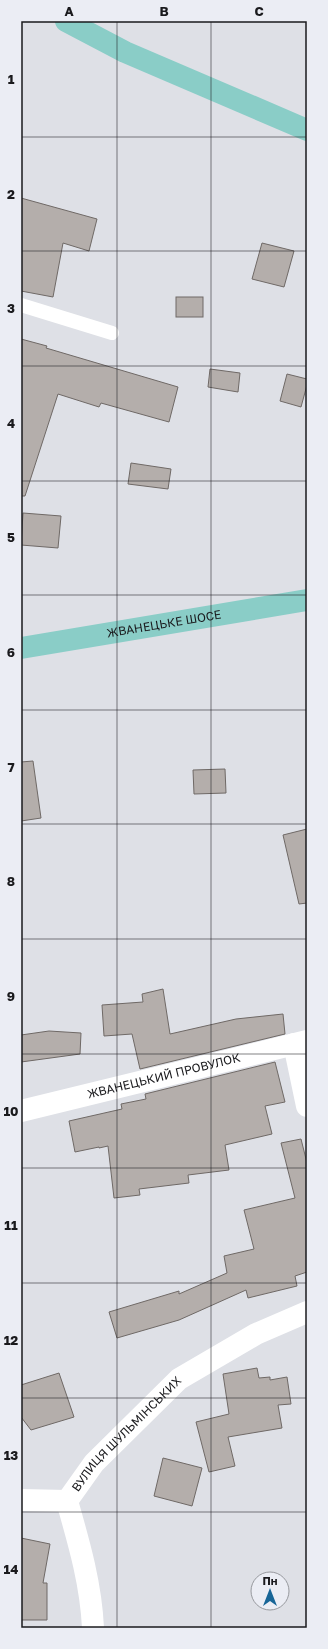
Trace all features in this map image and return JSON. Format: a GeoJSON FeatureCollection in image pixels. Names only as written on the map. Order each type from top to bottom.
{"type":"FeatureCollection","features":[{"type":"Feature","properties":{"kind":"main road"},"geometry":{"type":"LineString","coordinates":[[66,21],[126,52],[307,130]]}},
{"type":"Feature","properties":{"kind":"main road","name":"ЖВАНЕЦЬКЕ ШОСЕ"},"geometry":{"type":"LineString","coordinates":[[21,648],[307,600]]}},
{"type":"Feature","properties":{"kind":"street"},"geometry":{"type":"LineString","coordinates":[[301,1042],[307,1106]]}},
{"type":"Feature","properties":{"kind":"street","name":"ЖВАНЕЦЬКИЙ ПРОВУЛОК"},"geometry":{"type":"LineString","coordinates":[[21,1111],[301,1042]]}},
{"type":"Feature","properties":{"kind":"street","name":"ВУЛИЦЯ ШУЛЬМІНСЬКИХ"},"geometry":{"type":"LineString","coordinates":[[93,1628],[92,1609],[85,1566],[67,1501],[94,1463],[179,1379],[256,1334],[307,1312]]}},
{"type":"Feature","properties":{"kind":"street"},"geometry":{"type":"LineString","coordinates":[[21,1500],[67,1501]]}},
{"type":"Feature","properties":{"kind":"lane"},"geometry":{"type":"LineString","coordinates":[[21,305],[112,333]]}},
{"type":"Feature","properties":{"kind":"building"},"geometry":{"type":"Polygon","coordinates":[[[21,198],[97,219],[89,251],[63,243],[53,297],[21,291],[21,198]]]}},
{"type":"Feature","properties":{"kind":"building"},"geometry":{"type":"Polygon","coordinates":[[[262,243],[294,251],[284,287],[252,279],[262,243]]]}},
{"type":"Feature","properties":{"kind":"building"},"geometry":{"type":"Polygon","coordinates":[[[176,297],[203,297],[203,317],[176,317],[176,297]]]}},
{"type":"Feature","properties":{"kind":"building"},"geometry":{"type":"Polygon","coordinates":[[[21,339],[47,346],[46,348],[178,387],[169,422],[101,403],[99,407],[58,394],[25,496],[21,496],[21,339]]]}},
{"type":"Feature","properties":{"kind":"building"},"geometry":{"type":"Polygon","coordinates":[[[210,369],[240,373],[238,392],[208,387],[210,369]]]}},
{"type":"Feature","properties":{"kind":"building"},"geometry":{"type":"Polygon","coordinates":[[[287,374],[307,379],[307,385],[301,407],[280,401],[287,374]]]}},
{"type":"Feature","properties":{"kind":"building"},"geometry":{"type":"Polygon","coordinates":[[[131,463],[171,469],[168,489],[128,484],[131,463]]]}},
{"type":"Feature","properties":{"kind":"building"},"geometry":{"type":"Polygon","coordinates":[[[23,513],[61,516],[58,548],[21,545],[23,513]]]}},
{"type":"Feature","properties":{"kind":"building"},"geometry":{"type":"Polygon","coordinates":[[[33,761],[41,818],[21,821],[21,762],[33,761]]]}},
{"type":"Feature","properties":{"kind":"building"},"geometry":{"type":"Polygon","coordinates":[[[225,769],[226,793],[194,794],[193,770],[225,769]]]}},
{"type":"Feature","properties":{"kind":"building"},"geometry":{"type":"Polygon","coordinates":[[[307,829],[307,903],[299,904],[283,835],[307,829]]]}},
{"type":"Feature","properties":{"kind":"building"},"geometry":{"type":"Polygon","coordinates":[[[163,989],[170,1034],[236,1019],[283,1014],[285,1034],[140,1069],[132,1034],[104,1036],[102,1005],[143,1002],[142,994],[163,989]]]}},
{"type":"Feature","properties":{"kind":"building"},"geometry":{"type":"Polygon","coordinates":[[[49,1031],[81,1033],[80,1054],[21,1062],[21,1035],[49,1031]]]}},
{"type":"Feature","properties":{"kind":"building"},"geometry":{"type":"Polygon","coordinates":[[[275,1062],[285,1102],[265,1106],[272,1134],[225,1145],[229,1170],[188,1175],[189,1183],[139,1189],[140,1195],[114,1198],[108,1146],[75,1152],[69,1121],[122,1109],[121,1104],[146,1099],[145,1094],[275,1062]]]}},
{"type":"Feature","properties":{"kind":"building"},"geometry":{"type":"Polygon","coordinates":[[[301,1139],[307,1163],[307,1272],[295,1276],[297,1286],[248,1298],[246,1290],[179,1320],[117,1338],[109,1312],[179,1291],[179,1294],[227,1273],[224,1256],[254,1249],[244,1210],[295,1198],[281,1143],[301,1139]]]}},
{"type":"Feature","properties":{"kind":"building"},"geometry":{"type":"Polygon","coordinates":[[[257,1368],[259,1378],[270,1377],[270,1380],[287,1377],[291,1404],[278,1405],[282,1428],[228,1437],[235,1466],[209,1472],[196,1422],[229,1414],[223,1374],[257,1368]]]}},
{"type":"Feature","properties":{"kind":"building"},"geometry":{"type":"Polygon","coordinates":[[[59,1373],[74,1417],[31,1430],[21,1417],[21,1385],[59,1373]]]}},
{"type":"Feature","properties":{"kind":"building"},"geometry":{"type":"Polygon","coordinates":[[[163,1458],[202,1468],[192,1506],[154,1496],[163,1458]]]}},
{"type":"Feature","properties":{"kind":"building"},"geometry":{"type":"Polygon","coordinates":[[[21,1538],[50,1544],[43,1583],[47,1583],[47,1620],[21,1620],[21,1538]]]}}]}
